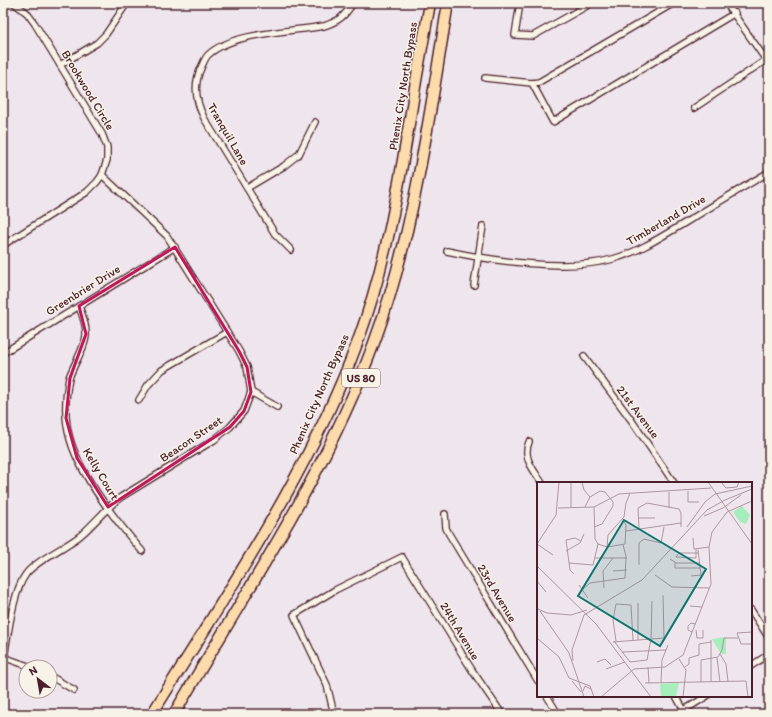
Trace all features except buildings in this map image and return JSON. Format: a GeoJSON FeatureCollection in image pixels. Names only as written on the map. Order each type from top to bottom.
{"type":"FeatureCollection","features":[{"type":"Feature","properties":{"kind":"highway","name":"Phenix City North Bypass"},"geometry":{"type":"LineString","coordinates":[[152,714],[250,554],[298,471],[320,429],[358,340],[385,248],[396,201],[430,3]]}},
{"type":"Feature","properties":{"kind":"highway","name":"US 80"},"geometry":{"type":"LineString","coordinates":[[174,714],[305,495],[336,436],[367,361],[395,278],[408,225],[448,3]]}},
{"type":"Feature","properties":{"kind":"street","name":"Brookwood Circle"},"geometry":{"type":"LineString","coordinates":[[3,245],[87,192],[102,175],[107,160],[107,146],[105,140],[28,13],[14,3]]}},
{"type":"Feature","properties":{"kind":"street"},"geometry":{"type":"LineString","coordinates":[[60,65],[97,43],[106,34],[126,3]]}},
{"type":"Feature","properties":{"kind":"street","name":"Tranquil Lane"},"geometry":{"type":"LineString","coordinates":[[291,250],[275,234],[198,106],[196,94],[198,74],[207,56],[217,48],[235,39],[324,26],[337,22],[347,12],[353,3]]}},
{"type":"Feature","properties":{"kind":"street"},"geometry":{"type":"LineString","coordinates":[[520,3],[515,35],[533,36],[592,3]]}},
{"type":"Feature","properties":{"kind":"street"},"geometry":{"type":"LineString","coordinates":[[485,78],[532,84],[563,69],[674,3]]}},
{"type":"Feature","properties":{"kind":"street"},"geometry":{"type":"LineString","coordinates":[[694,108],[766,60],[735,13],[726,3]]}},
{"type":"Feature","properties":{"kind":"street"},"geometry":{"type":"LineString","coordinates":[[532,84],[553,122],[735,13]]}},
{"type":"Feature","properties":{"kind":"street"},"geometry":{"type":"LineString","coordinates":[[247,188],[284,166],[299,154],[315,122]]}},
{"type":"Feature","properties":{"kind":"street","name":"Timberland Drive"},"geometry":{"type":"LineString","coordinates":[[447,251],[479,258],[574,266],[594,264],[614,259],[652,242],[769,172]]}},
{"type":"Feature","properties":{"kind":"street"},"geometry":{"type":"LineString","coordinates":[[102,175],[158,226],[174,247],[227,332],[246,367],[251,392],[277,407]]}},
{"type":"Feature","properties":{"kind":"street"},"geometry":{"type":"LineString","coordinates":[[474,285],[479,258],[482,226]]}},
{"type":"Feature","properties":{"kind":"street","name":"Greenbrier Drive"},"geometry":{"type":"LineString","coordinates":[[3,353],[174,247]]}},
{"type":"Feature","properties":{"kind":"street","name":"Kelly Court"},"geometry":{"type":"LineString","coordinates":[[80,306],[86,334],[70,378],[66,398],[66,418],[70,438],[77,458],[108,507],[142,551]]}},
{"type":"Feature","properties":{"kind":"street"},"geometry":{"type":"LineString","coordinates":[[138,400],[148,385],[162,370],[227,332]]}},
{"type":"Feature","properties":{"kind":"street","name":"21st Avenue"},"geometry":{"type":"LineString","coordinates":[[584,356],[632,421],[673,482]]}},
{"type":"Feature","properties":{"kind":"street","name":"Beacon Street"},"geometry":{"type":"LineString","coordinates":[[3,657],[16,598],[26,573],[82,534],[108,507],[230,427],[244,411],[251,392]]}},
{"type":"Feature","properties":{"kind":"street"},"geometry":{"type":"LineString","coordinates":[[529,442],[526,448],[526,456],[541,482]]}},
{"type":"Feature","properties":{"kind":"street","name":"23rd Avenue"},"geometry":{"type":"LineString","coordinates":[[445,514],[446,528],[449,534],[537,679]]}},
{"type":"Feature","properties":{"kind":"street","name":"24th Avenue"},"geometry":{"type":"LineString","coordinates":[[334,714],[327,685],[294,615],[335,590],[402,557],[472,670],[502,714]]}},
{"type":"Feature","properties":{"kind":"street"},"geometry":{"type":"LineString","coordinates":[[752,612],[769,638]]}},
{"type":"Feature","properties":{"kind":"street"},"geometry":{"type":"LineString","coordinates":[[752,665],[769,654]]}},
{"type":"Feature","properties":{"kind":"street"},"geometry":{"type":"LineString","coordinates":[[3,657],[18,662]]}},
{"type":"Feature","properties":{"kind":"street"},"geometry":{"type":"LineString","coordinates":[[58,681],[74,690]]}},
{"type":"Feature","properties":{"kind":"street"},"geometry":{"type":"LineString","coordinates":[[548,697],[558,714]]}},
{"type":"Feature","properties":{"kind":"street"},"geometry":{"type":"LineString","coordinates":[[677,697],[685,712]]}},
{"type":"Feature","properties":{"kind":"street"},"geometry":{"type":"LineString","coordinates":[[678,714],[685,712],[705,697]]}},
{"type":"Feature","properties":{"kind":"highlighted area"},"geometry":{"type":"Polygon","coordinates":[[[175,247],[239,351],[247,367],[251,392],[244,411],[230,427],[108,507],[77,458],[66,418],[70,378],[86,334],[79,306],[175,247]]]}}]}
